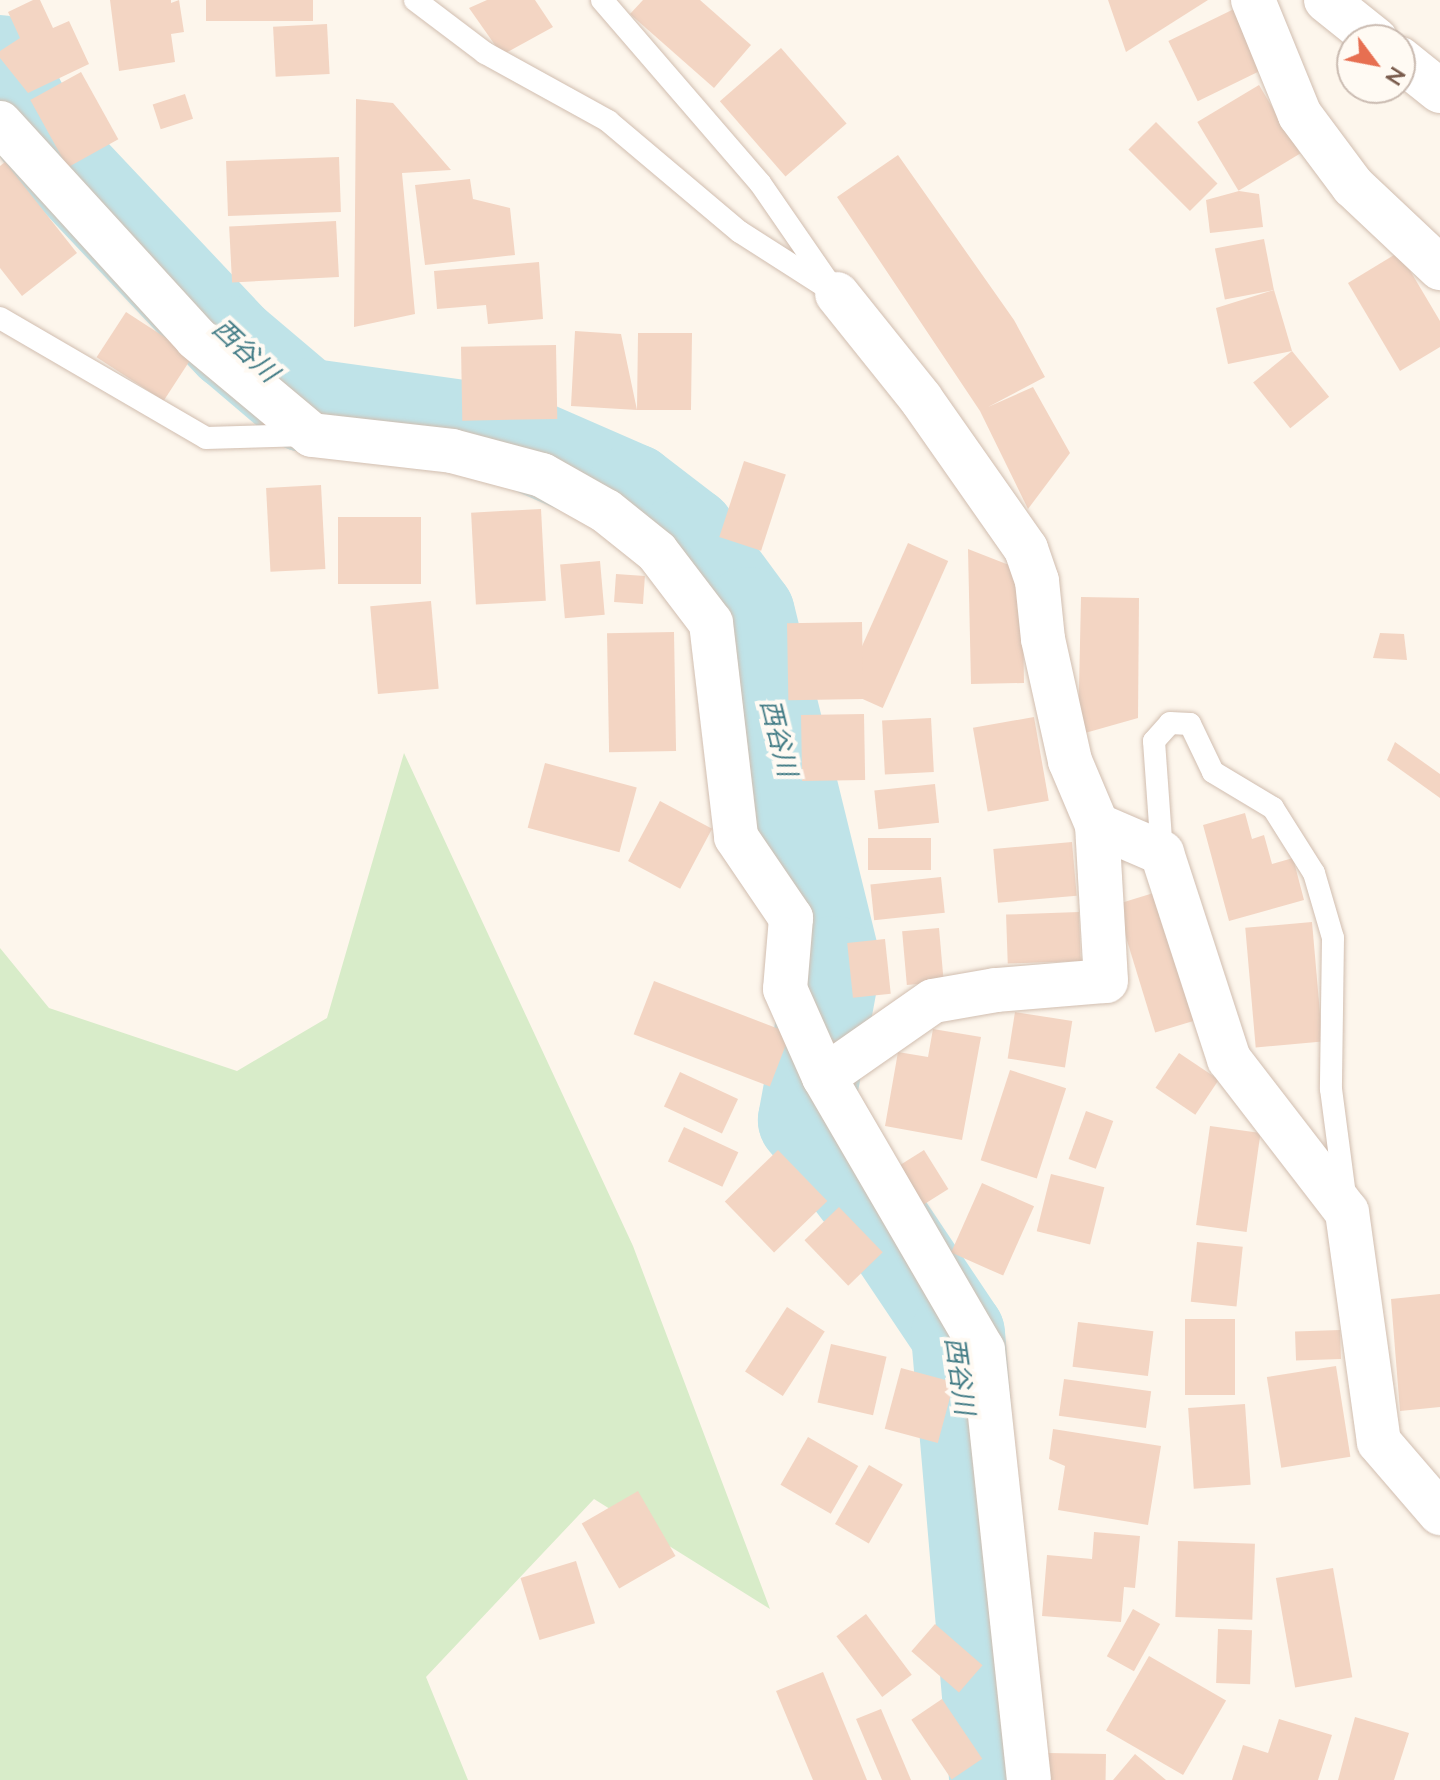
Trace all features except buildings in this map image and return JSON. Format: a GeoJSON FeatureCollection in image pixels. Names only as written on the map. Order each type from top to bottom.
{"type":"FeatureCollection","features":[{"type":"Feature","properties":{"kind":"street"},"geometry":{"type":"LineString","coordinates":[[1253,0],[1300,115],[1353,186],[1440,268]]}},
{"type":"Feature","properties":{"kind":"street"},"geometry":{"type":"LineString","coordinates":[[1326,0],[1356,24]]}},
{"type":"Feature","properties":{"kind":"street"},"geometry":{"type":"LineString","coordinates":[[1416,72],[1440,91]]}},
{"type":"Feature","properties":{"kind":"street"},"geometry":{"type":"LineString","coordinates":[[0,123],[196,338],[312,435],[452,451],[542,475],[606,511],[657,552],[711,623],[736,837],[791,918],[785,989],[824,1077],[983,1350],[1029,1780]]}},
{"type":"Feature","properties":{"kind":"street"},"geometry":{"type":"LineString","coordinates":[[824,1077],[933,1001],[996,990],[1106,981],[1097,825],[1070,761],[1043,639],[1037,581],[1026,549],[921,399],[837,294]]}},
{"type":"Feature","properties":{"kind":"street"},"geometry":{"type":"LineString","coordinates":[[1097,825],[1162,853],[1229,1059],[1347,1212],[1379,1442],[1440,1513]]}},
{"type":"Feature","properties":{"kind":"lane"},"geometry":{"type":"LineString","coordinates":[[415,0],[485,53],[608,121],[740,232],[837,294]]}},
{"type":"Feature","properties":{"kind":"lane"},"geometry":{"type":"LineString","coordinates":[[602,0],[760,183],[837,294]]}},
{"type":"Feature","properties":{"kind":"lane"},"geometry":{"type":"LineString","coordinates":[[0,318],[206,438],[312,435]]}},
{"type":"Feature","properties":{"kind":"lane"},"geometry":{"type":"LineString","coordinates":[[1162,853],[1154,741],[1170,723],[1190,724],[1213,772],[1273,808],[1314,873],[1333,938],[1331,1089],[1347,1212]]}},
{"type":"Feature","properties":{"kind":"green space"},"geometry":{"type":"Polygon","coordinates":[[[404,753],[633,1246],[770,1609],[594,1499],[426,1677],[468,1780],[0,1780],[0,948],[49,1008],[237,1071],[327,1018],[404,753]]]}},
{"type":"Feature","properties":{"kind":"waterway","name":"西谷川"},"geometry":{"type":"LineString","coordinates":[[0,62],[21,107],[67,168],[232,343],[305,405],[498,432],[633,491],[689,534],[748,614],[834,963],[805,1120],[881,1219],[958,1334],[996,1780]]}}]}
